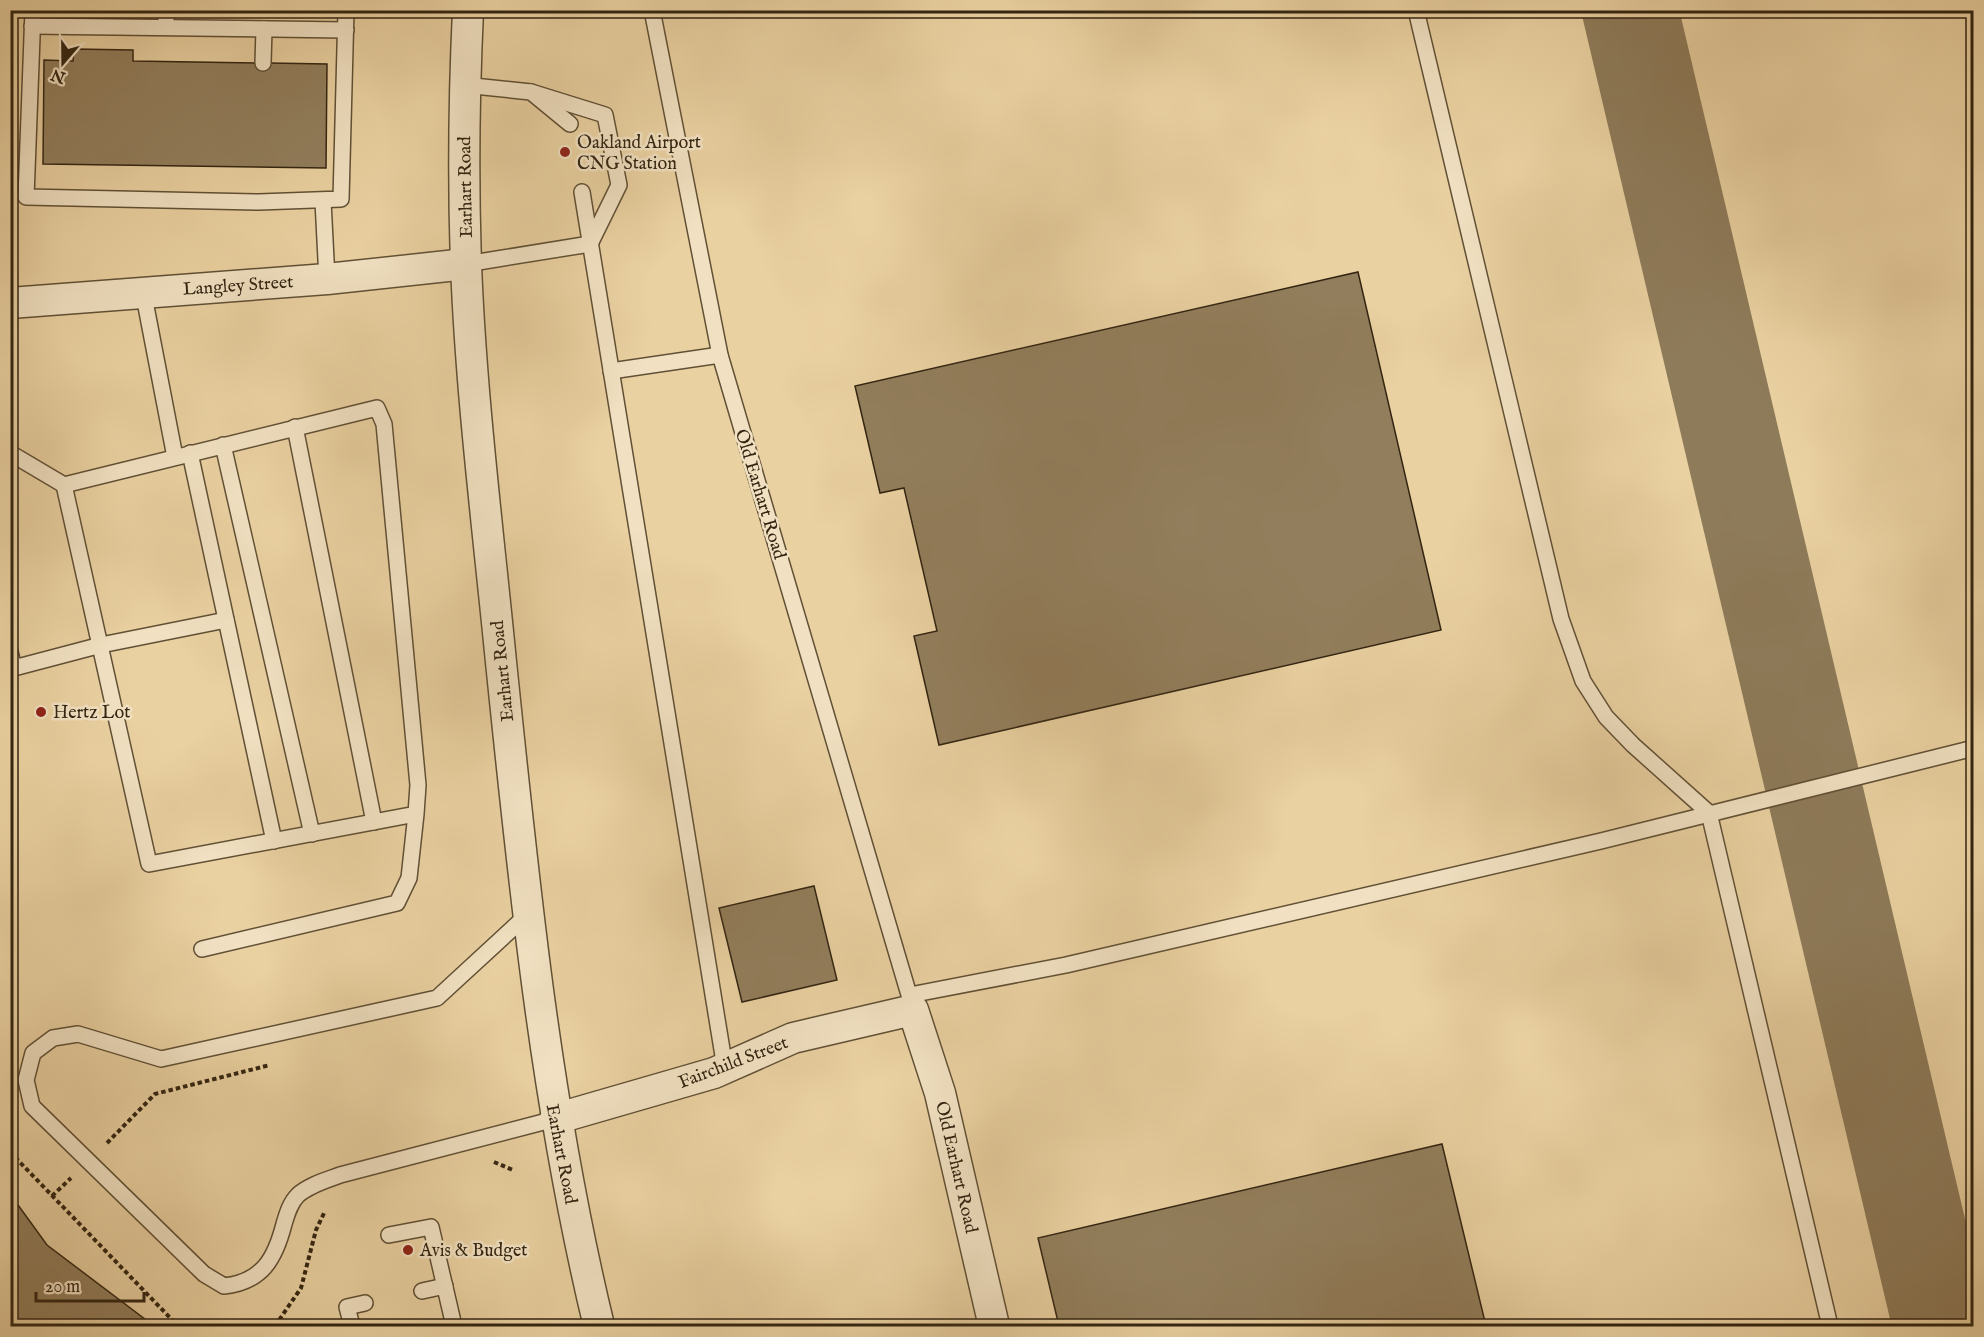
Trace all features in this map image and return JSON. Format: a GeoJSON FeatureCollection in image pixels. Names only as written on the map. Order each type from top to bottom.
{"type":"FeatureCollection","features":[{"type":"Feature","properties":{"kind":"street","name":"Earhart Road"},"geometry":{"type":"LineString","coordinates":[[468,10],[464,85],[466,264],[473,377],[527,915],[555,1119],[598,1326]]}},
{"type":"Feature","properties":{"kind":"street","name":"Langley Street"},"geometry":{"type":"LineString","coordinates":[[10,303],[142,291],[327,279],[466,264]]}},
{"type":"Feature","properties":{"kind":"street","name":"Fairchild Street"},"geometry":{"type":"LineString","coordinates":[[555,1119],[725,1068],[793,1038],[911,1003]]}},
{"type":"Feature","properties":{"kind":"street","name":"Old Earhart Road"},"geometry":{"type":"LineString","coordinates":[[911,1003],[940,1093],[994,1326]]}},
{"type":"Feature","properties":{"kind":"lane"},"geometry":{"type":"LineString","coordinates":[[166,10],[166,26]]}},
{"type":"Feature","properties":{"kind":"lane"},"geometry":{"type":"LineString","coordinates":[[346,10],[346,30],[341,199],[259,202],[26,197],[32,18],[166,26],[346,30]]}},
{"type":"Feature","properties":{"kind":"lane","name":"Old Earhart Road"},"geometry":{"type":"LineString","coordinates":[[652,10],[720,355],[903,969],[911,1003]]}},
{"type":"Feature","properties":{"kind":"lane"},"geometry":{"type":"LineString","coordinates":[[1416,10],[1561,619],[1583,681],[1606,717],[1633,745],[1709,813],[1830,1326]]}},
{"type":"Feature","properties":{"kind":"lane"},"geometry":{"type":"LineString","coordinates":[[263,63],[264,29]]}},
{"type":"Feature","properties":{"kind":"lane"},"geometry":{"type":"LineString","coordinates":[[464,85],[531,92],[605,115],[619,185],[590,244]]}},
{"type":"Feature","properties":{"kind":"lane"},"geometry":{"type":"LineString","coordinates":[[531,92],[570,124]]}},
{"type":"Feature","properties":{"kind":"lane"},"geometry":{"type":"LineString","coordinates":[[582,192],[725,1068]]}},
{"type":"Feature","properties":{"kind":"lane"},"geometry":{"type":"LineString","coordinates":[[323,201],[327,279]]}},
{"type":"Feature","properties":{"kind":"lane"},"geometry":{"type":"LineString","coordinates":[[466,264],[590,244]]}},
{"type":"Feature","properties":{"kind":"lane"},"geometry":{"type":"LineString","coordinates":[[142,291],[226,620],[274,841]]}},
{"type":"Feature","properties":{"kind":"lane"},"geometry":{"type":"LineString","coordinates":[[611,371],[720,355]]}},
{"type":"Feature","properties":{"kind":"lane"},"geometry":{"type":"LineString","coordinates":[[10,453],[64,485],[377,408],[384,424],[418,785],[410,878],[397,903],[202,949]]}},
{"type":"Feature","properties":{"kind":"lane"},"geometry":{"type":"LineString","coordinates":[[295,427],[374,822]]}},
{"type":"Feature","properties":{"kind":"lane"},"geometry":{"type":"LineString","coordinates":[[223,445],[312,834]]}},
{"type":"Feature","properties":{"kind":"lane"},"geometry":{"type":"LineString","coordinates":[[64,485],[149,864],[416,814]]}},
{"type":"Feature","properties":{"kind":"lane"},"geometry":{"type":"LineString","coordinates":[[10,652],[12,668],[101,645],[226,620]]}},
{"type":"Feature","properties":{"kind":"lane"},"geometry":{"type":"LineString","coordinates":[[911,1003],[1974,748]]}},
{"type":"Feature","properties":{"kind":"lane"},"geometry":{"type":"LineString","coordinates":[[527,915],[437,998],[161,1059],[78,1034],[53,1038],[33,1053],[26,1080],[33,1106],[204,1274],[224,1286],[242,1284],[271,1260],[279,1243],[289,1207],[299,1195],[314,1185],[340,1175],[555,1119]]}},
{"type":"Feature","properties":{"kind":"lane"},"geometry":{"type":"LineString","coordinates":[[389,1235],[431,1227],[454,1326]]}},
{"type":"Feature","properties":{"kind":"lane"},"geometry":{"type":"LineString","coordinates":[[422,1291],[445,1286]]}},
{"type":"Feature","properties":{"kind":"lane"},"geometry":{"type":"LineString","coordinates":[[352,1326],[347,1307],[365,1303]]}},
{"type":"Feature","properties":{"kind":"path"},"geometry":{"type":"LineString","coordinates":[[52,1196],[155,1094],[271,1064]]}},
{"type":"Feature","properties":{"kind":"path"},"geometry":{"type":"LineString","coordinates":[[10,1152],[178,1326]]}},
{"type":"Feature","properties":{"kind":"building"},"geometry":{"type":"Polygon","coordinates":[[[74,49],[133,50],[133,61],[327,64],[326,168],[43,164],[44,60],[73,61],[74,49]]]}},
{"type":"Feature","properties":{"kind":"building"},"geometry":{"type":"Polygon","coordinates":[[[1358,272],[1441,630],[939,745],[914,636],[937,631],[904,488],[880,493],[855,386],[1358,272]]]}},
{"type":"Feature","properties":{"kind":"building"},"geometry":{"type":"Polygon","coordinates":[[[814,886],[837,980],[742,1002],[719,908],[814,886]]]}},
{"type":"Feature","properties":{"kind":"building"},"geometry":{"type":"Polygon","coordinates":[[[1442,1144],[1486,1326],[1059,1326],[1038,1238],[1442,1144]]]}},
{"type":"Feature","properties":{"kind":"building"},"geometry":{"type":"Polygon","coordinates":[[[10,1194],[47,1245],[154,1326],[10,1326],[10,1194]]]}},
{"type":"Feature","properties":{"kind":"taxiway"},"geometry":{"type":"LineString","coordinates":[[1630,10],[1941,1326]]}},
{"type":"Feature","properties":{"kind":"place","name":"Oakland Airport CNG Station"},"geometry":{"type":"Point","coordinates":[565,152]}},
{"type":"Feature","properties":{"kind":"place","name":"Hertz Lot"},"geometry":{"type":"Point","coordinates":[41,712]}},
{"type":"Feature","properties":{"kind":"place","name":"Avis & Budget"},"geometry":{"type":"Point","coordinates":[408,1250]}}]}
